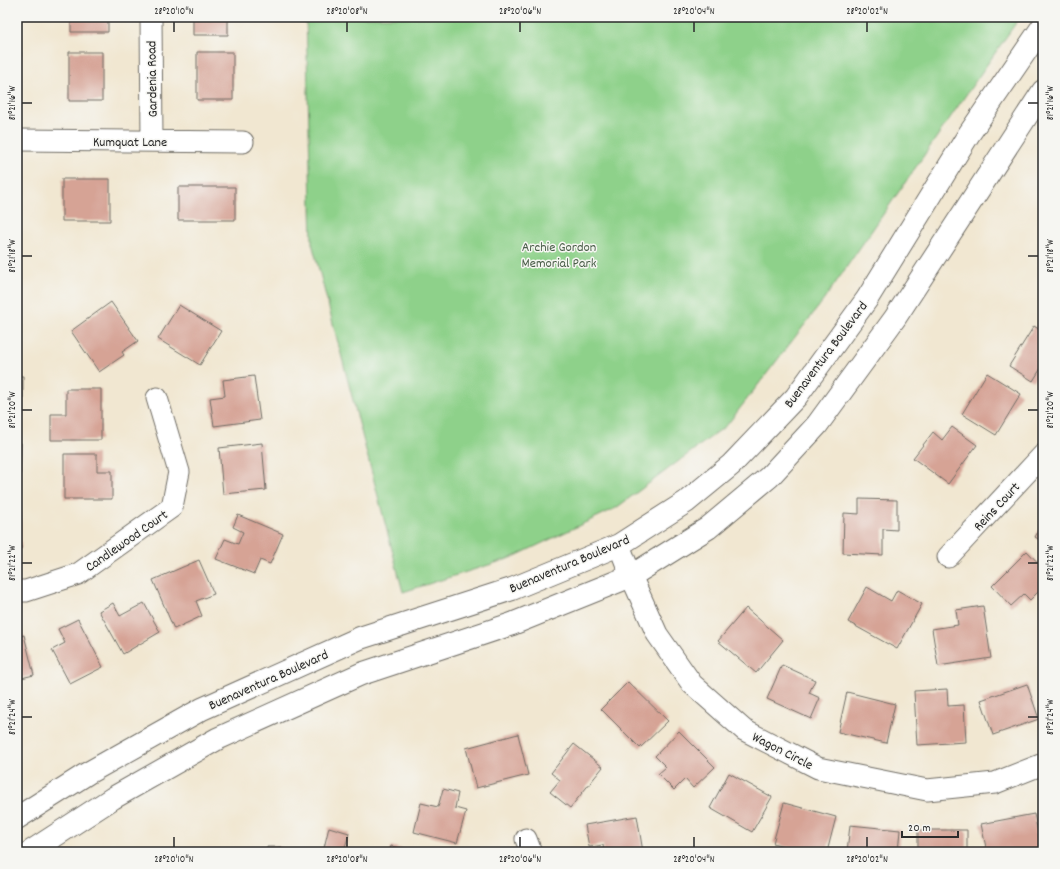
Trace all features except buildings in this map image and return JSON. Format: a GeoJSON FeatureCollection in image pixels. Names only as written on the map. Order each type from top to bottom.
{"type":"FeatureCollection","features":[{"type":"Feature","properties":{"kind":"main road","name":"Buenaventura Boulevard"},"geometry":{"type":"LineString","coordinates":[[17,818],[88,773],[202,709],[360,638],[512,589],[619,545],[686,502],[725,469],[796,397],[867,299],[969,134],[1043,26]]}},
{"type":"Feature","properties":{"kind":"main road"},"geometry":{"type":"LineString","coordinates":[[17,823],[35,851],[113,798],[217,739],[361,674],[512,624],[631,576],[708,528],[768,477],[817,425],[895,318],[1043,92]]}},
{"type":"Feature","properties":{"kind":"street","name":"Gardenia Road"},"geometry":{"type":"LineString","coordinates":[[151,17],[152,141]]}},
{"type":"Feature","properties":{"kind":"street","name":"Kumquat Lane"},"geometry":{"type":"LineString","coordinates":[[17,140],[242,142]]}},
{"type":"Feature","properties":{"kind":"street","name":"Candlewood Court"},"geometry":{"type":"LineString","coordinates":[[17,591],[26,591],[78,574],[172,507],[179,472],[157,398]]}},
{"type":"Feature","properties":{"kind":"street","name":"Reins Court"},"geometry":{"type":"LineString","coordinates":[[948,557],[1043,455]]}},
{"type":"Feature","properties":{"kind":"street","name":"Wagon Circle"},"geometry":{"type":"LineString","coordinates":[[619,545],[657,634],[692,684],[744,730],[818,768],[927,790],[995,783],[1043,764]]}},
{"type":"Feature","properties":{"kind":"green space","name":"Archie Gordon Memorial Park"},"geometry":{"type":"Polygon","coordinates":[[[306,17],[1020,17],[823,301],[727,425],[616,508],[511,558],[403,592],[312,243],[306,17]]]}}]}
